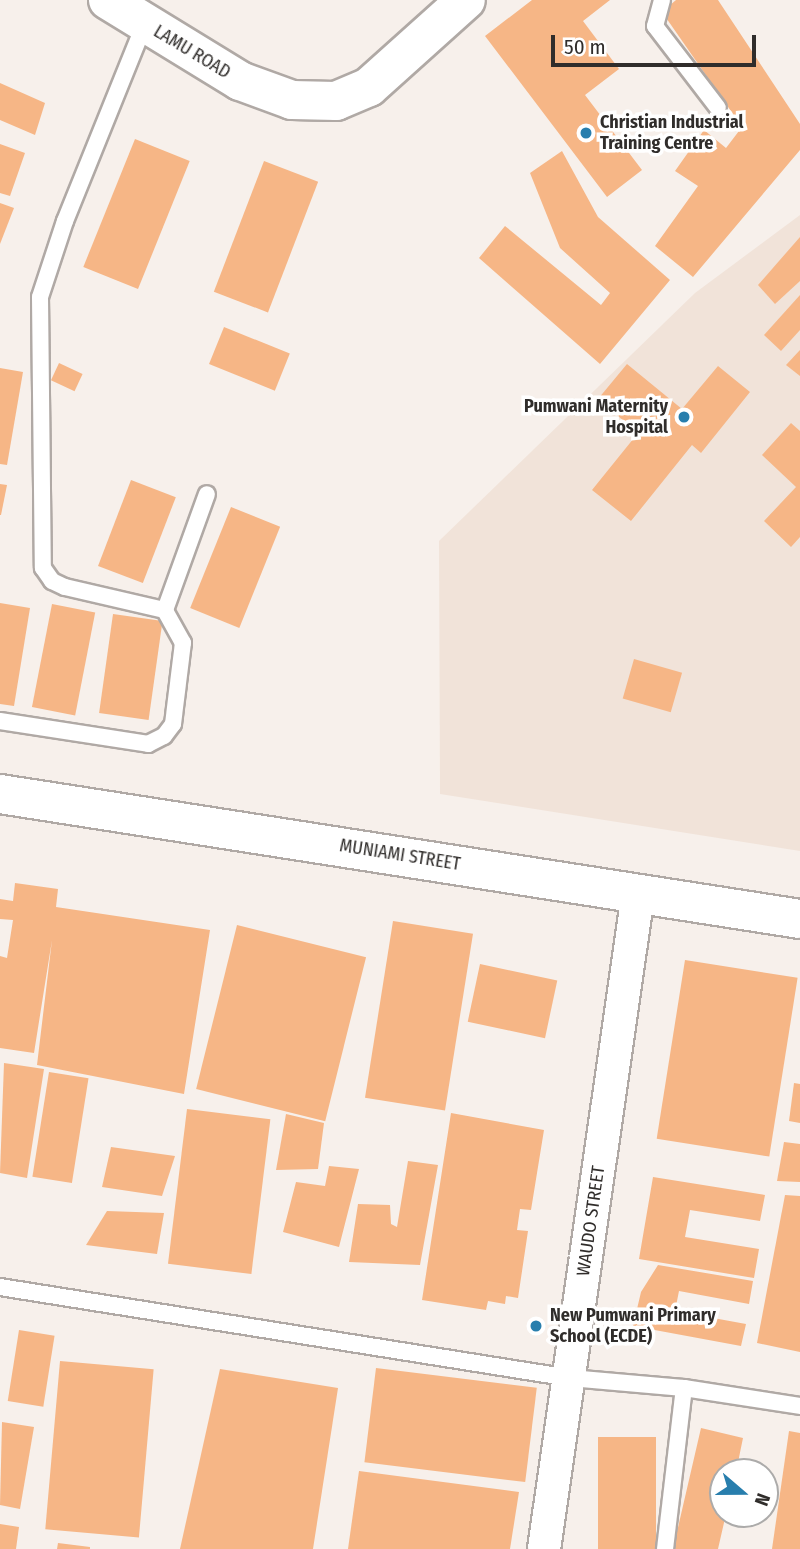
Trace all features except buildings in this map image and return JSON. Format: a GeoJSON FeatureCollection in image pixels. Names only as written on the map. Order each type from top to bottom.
{"type":"FeatureCollection","features":[{"type":"Feature","properties":{"kind":"main road","name":"LAMU ROAD"},"geometry":{"type":"LineString","coordinates":[[108,0],[240,81],[292,100],[335,101],[369,87],[466,0]]}},
{"type":"Feature","properties":{"kind":"main road","name":"MUNIAMI STREET"},"geometry":{"type":"LineString","coordinates":[[0,794],[800,919]]}},
{"type":"Feature","properties":{"kind":"street","name":"WAUDO STREET"},"geometry":{"type":"LineString","coordinates":[[544,1549],[638,894]]}},
{"type":"Feature","properties":{"kind":"lane"},"geometry":{"type":"LineString","coordinates":[[662,0],[655,26],[718,108]]}},
{"type":"Feature","properties":{"kind":"lane"},"geometry":{"type":"LineString","coordinates":[[0,721],[148,744],[164,736],[173,724],[183,643],[165,610],[65,587],[52,581],[43,568],[40,297],[65,220],[145,23]]}},
{"type":"Feature","properties":{"kind":"lane"},"geometry":{"type":"LineString","coordinates":[[165,610],[207,494]]}},
{"type":"Feature","properties":{"kind":"lane"},"geometry":{"type":"LineString","coordinates":[[0,1287],[570,1378],[684,1388],[800,1406]]}},
{"type":"Feature","properties":{"kind":"lane"},"geometry":{"type":"LineString","coordinates":[[665,1549],[684,1388]]}},
{"type":"Feature","properties":{"kind":"shaded area","name":"Pumwani Maternity Hospital"},"geometry":{"type":"Polygon","coordinates":[[[800,215],[800,851],[440,794],[439,541],[695,293],[800,215]]]}},
{"type":"Feature","properties":{"kind":"place","name":"Christian Industrial Training Centre"},"geometry":{"type":"Point","coordinates":[586,133]}},
{"type":"Feature","properties":{"kind":"place","name":"Pumwani Maternity Hospital"},"geometry":{"type":"Point","coordinates":[684,417]}},
{"type":"Feature","properties":{"kind":"place","name":"New Pumwani Primary School (ECDE)"},"geometry":{"type":"Point","coordinates":[536,1326]}}]}
